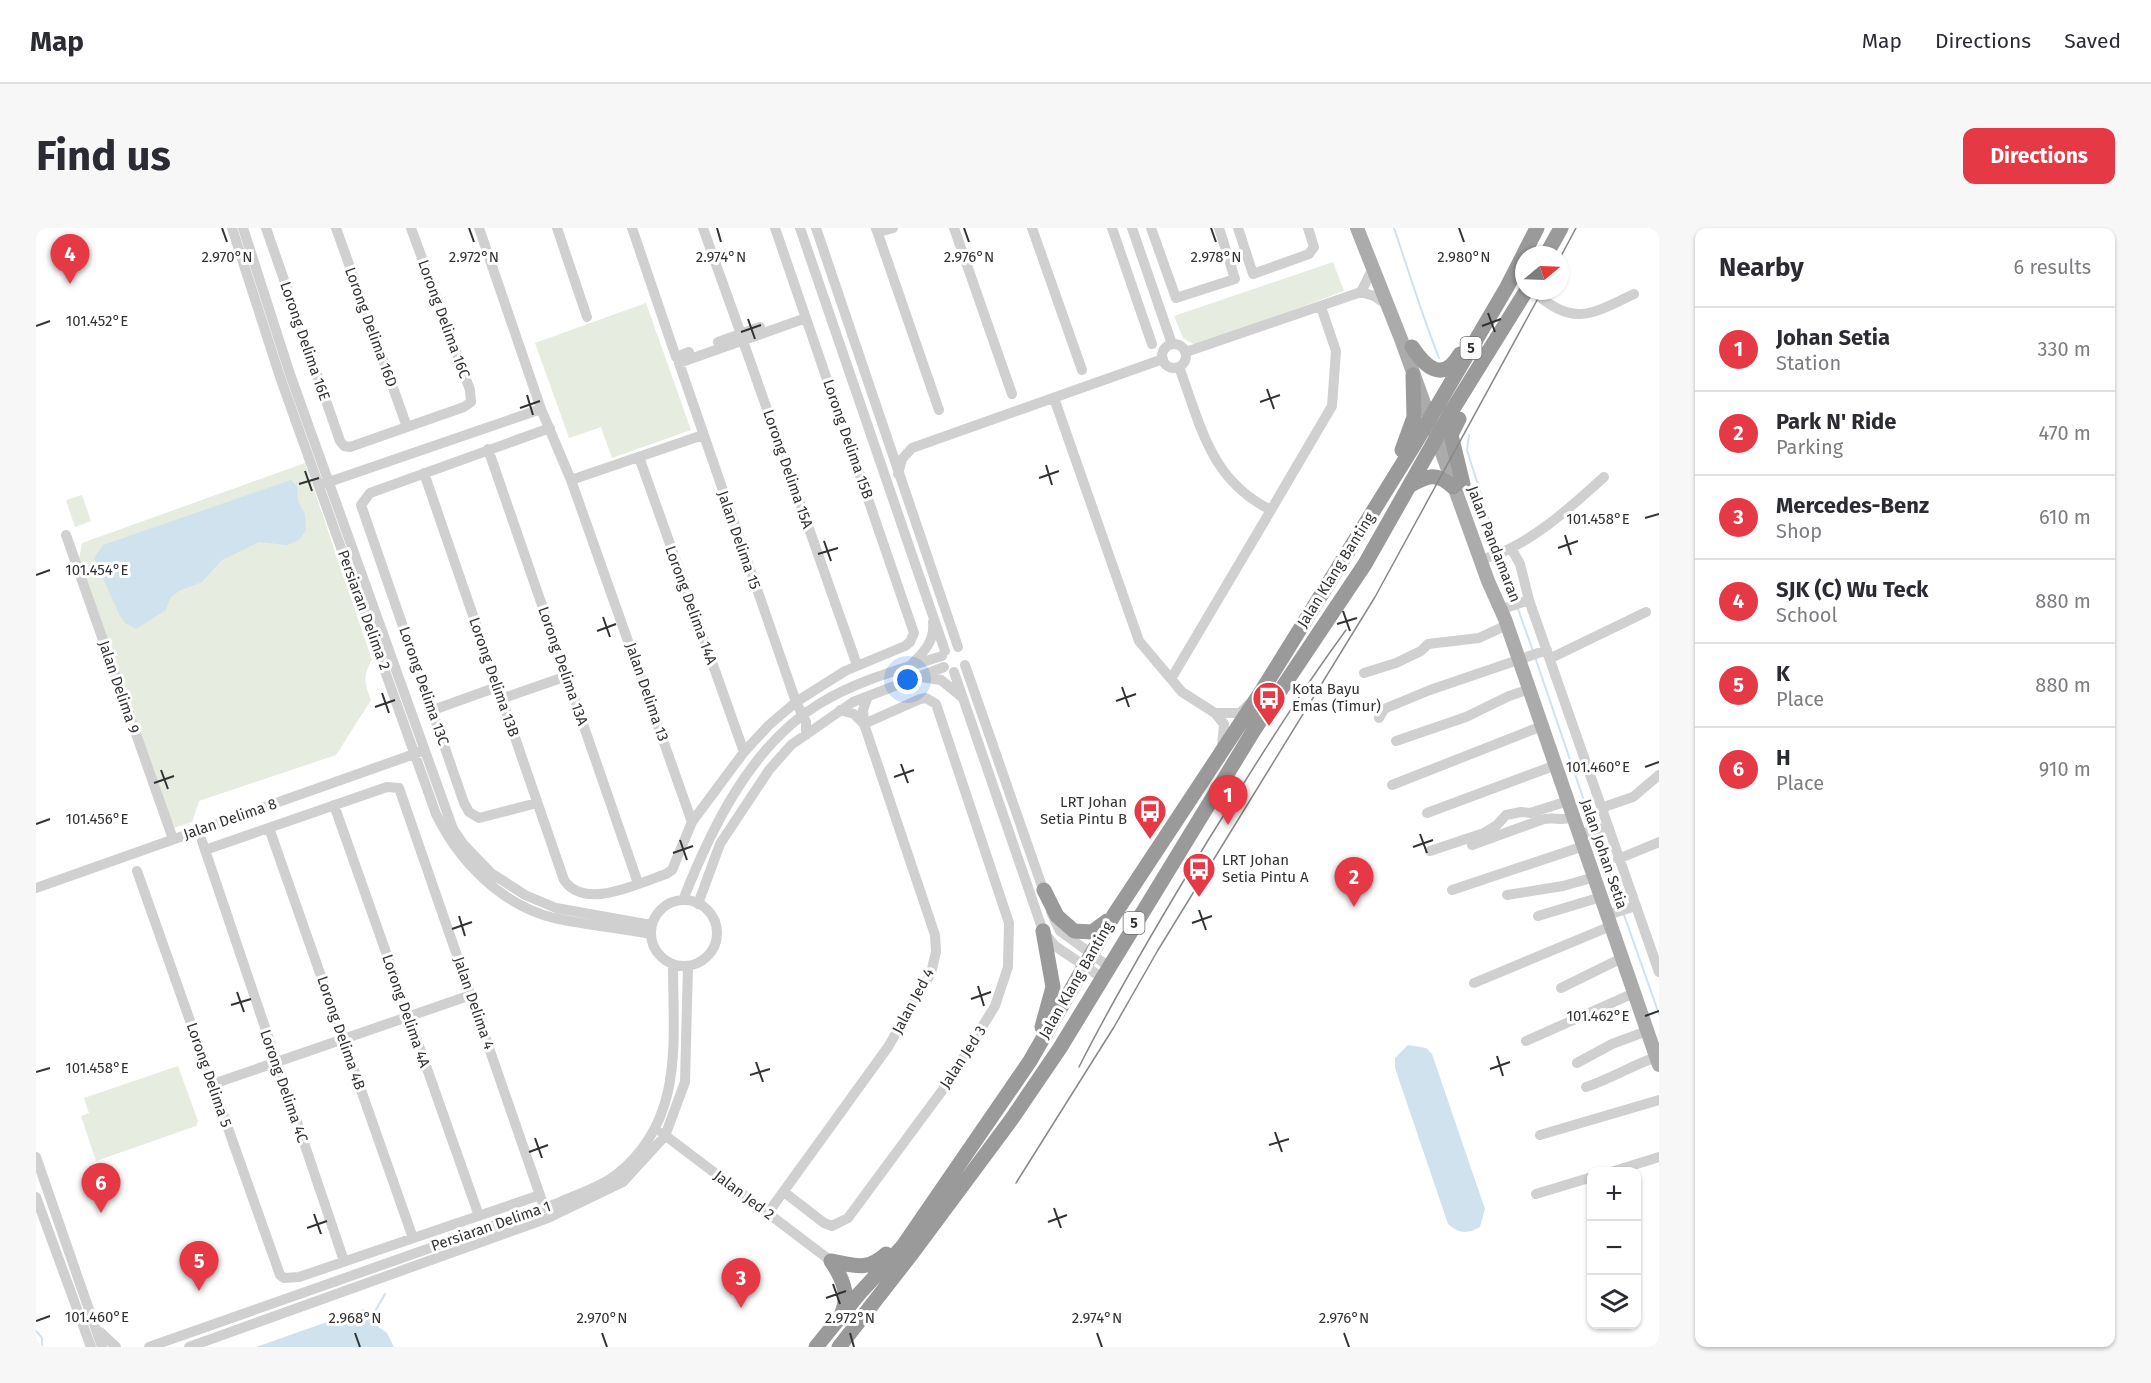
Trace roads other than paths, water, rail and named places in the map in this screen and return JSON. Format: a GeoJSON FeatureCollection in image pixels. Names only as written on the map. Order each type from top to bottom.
{"type":"FeatureCollection","features":[{"type":"Feature","properties":{"kind":"highway","name":"Jalan Klang Banting"},"geometry":{"type":"LineString","coordinates":[[816,1347],[842,1313],[903,1246],[1030,1061],[1113,915],[1261,692],[1432,415],[1507,287],[1537,228]]}},
{"type":"Feature","properties":{"kind":"highway"},"geometry":{"type":"LineString","coordinates":[[1551,246],[1561,228]]}},
{"type":"Feature","properties":{"kind":"highway"},"geometry":{"type":"LineString","coordinates":[[1412,347],[1424,365],[1442,370],[1449,367],[1456,361],[1484,315],[1507,287]]}},
{"type":"Feature","properties":{"kind":"highway","name":"Jalan Klang Banting"},"geometry":{"type":"LineString","coordinates":[[839,1347],[1011,1120],[1060,1048],[1254,730],[1365,564],[1520,300]]}},
{"type":"Feature","properties":{"kind":"highway"},"geometry":{"type":"LineString","coordinates":[[1458,486],[1451,435],[1505,331],[1512,312]]}},
{"type":"Feature","properties":{"kind":"highway"},"geometry":{"type":"LineString","coordinates":[[1361,530],[1409,437],[1414,417],[1413,375]]}},
{"type":"Feature","properties":{"kind":"highway"},"geometry":{"type":"LineString","coordinates":[[1409,486],[1431,476],[1440,476],[1458,486]]}},
{"type":"Feature","properties":{"kind":"highway"},"geometry":{"type":"LineString","coordinates":[[1044,890],[1057,916],[1074,931],[1092,932],[1113,915]]}},
{"type":"Feature","properties":{"kind":"highway"},"geometry":{"type":"LineString","coordinates":[[1030,1061],[1053,987],[1042,931]]}},
{"type":"Feature","properties":{"kind":"highway"},"geometry":{"type":"LineString","coordinates":[[831,1261],[857,1268],[866,1267],[903,1246]]}},
{"type":"Feature","properties":{"kind":"highway"},"geometry":{"type":"LineString","coordinates":[[831,1261],[843,1285],[846,1302],[842,1313]]}},
{"type":"Feature","properties":{"kind":"main road","name":"Jalan Pandamaran"},"geometry":{"type":"LineString","coordinates":[[1357,228],[1413,375],[1432,415]]}},
{"type":"Feature","properties":{"kind":"main road","name":"Jalan Pandamaran"},"geometry":{"type":"LineString","coordinates":[[1367,228],[1412,347],[1439,437],[1458,486],[1513,610]]}},
{"type":"Feature","properties":{"kind":"main road","name":"Jalan Pandamaran"},"geometry":{"type":"LineString","coordinates":[[1458,486],[1492,556],[1513,610]]}},
{"type":"Feature","properties":{"kind":"main road","name":"Jalan Johan Setia"},"geometry":{"type":"LineString","coordinates":[[1513,610],[1550,767],[1568,801],[1583,838],[1601,897],[1611,918],[1629,995],[1654,1060]]}},
{"type":"Feature","properties":{"kind":"street","name":"Persiaran Delima 2"},"geometry":{"type":"LineString","coordinates":[[232,228],[318,486],[419,752],[453,829],[464,845],[491,873],[525,895],[555,908],[651,930]]}},
{"type":"Feature","properties":{"kind":"street","name":"Persiaran Delima 2"},"geometry":{"type":"LineString","coordinates":[[243,228],[290,374],[330,482],[419,752]]}},
{"type":"Feature","properties":{"kind":"street","name":"Lorong Delima 16E"},"geometry":{"type":"LineString","coordinates":[[267,228],[340,441],[344,446],[350,447],[407,427]]}},
{"type":"Feature","properties":{"kind":"street","name":"Lorong Delima 16D"},"geometry":{"type":"LineString","coordinates":[[336,228],[407,427]]}},
{"type":"Feature","properties":{"kind":"street","name":"Lorong Delima 16C"},"geometry":{"type":"LineString","coordinates":[[407,427],[464,407],[471,402],[471,394],[411,228]]}},
{"type":"Feature","properties":{"kind":"street"},"geometry":{"type":"LineString","coordinates":[[318,486],[541,409],[479,228]]}},
{"type":"Feature","properties":{"kind":"street"},"geometry":{"type":"LineString","coordinates":[[556,228],[587,317]]}},
{"type":"Feature","properties":{"kind":"street","name":"Jalan Delima 15"},"geometry":{"type":"LineString","coordinates":[[632,228],[796,702],[807,725],[806,735]]}},
{"type":"Feature","properties":{"kind":"street","name":"Lorong Delima 15A"},"geometry":{"type":"LineString","coordinates":[[703,228],[857,664]]}},
{"type":"Feature","properties":{"kind":"street","name":"Lorong Delima 15B"},"geometry":{"type":"LineString","coordinates":[[775,228],[914,628],[913,638],[905,646],[857,664]]}},
{"type":"Feature","properties":{"kind":"street"},"geometry":{"type":"LineString","coordinates":[[800,228],[932,613],[946,661],[966,702],[1042,931],[1055,946],[1088,960],[1105,971]]}},
{"type":"Feature","properties":{"kind":"street"},"geometry":{"type":"LineString","coordinates":[[816,228],[957,647]]}},
{"type":"Feature","properties":{"kind":"street"},"geometry":{"type":"LineString","coordinates":[[876,229],[879,232],[892,228]]}},
{"type":"Feature","properties":{"kind":"street"},"geometry":{"type":"LineString","coordinates":[[954,228],[1012,394]]}},
{"type":"Feature","properties":{"kind":"street"},"geometry":{"type":"LineString","coordinates":[[1032,228],[1082,370]]}},
{"type":"Feature","properties":{"kind":"street"},"geometry":{"type":"LineString","coordinates":[[1112,228],[1152,344]]}},
{"type":"Feature","properties":{"kind":"street"},"geometry":{"type":"LineString","coordinates":[[1132,228],[1172,344]]}},
{"type":"Feature","properties":{"kind":"street"},"geometry":{"type":"LineString","coordinates":[[1151,228],[1176,298]]}},
{"type":"Feature","properties":{"kind":"street"},"geometry":{"type":"LineString","coordinates":[[1218,228],[1230,281]]}},
{"type":"Feature","properties":{"kind":"street"},"geometry":{"type":"LineString","coordinates":[[1238,228],[1251,268]]}},
{"type":"Feature","properties":{"kind":"street"},"geometry":{"type":"LineString","coordinates":[[1158,305],[1230,281],[1251,268],[1309,254],[1314,247],[1308,228]]}},
{"type":"Feature","properties":{"kind":"street"},"geometry":{"type":"LineString","coordinates":[[876,229],[939,410]]}},
{"type":"Feature","properties":{"kind":"street"},"geometry":{"type":"LineString","coordinates":[[1186,352],[1361,292],[1373,268]]}},
{"type":"Feature","properties":{"kind":"street"},"geometry":{"type":"LineString","coordinates":[[1361,292],[1388,305]]}},
{"type":"Feature","properties":{"kind":"street"},"geometry":{"type":"LineString","coordinates":[[1544,300],[1558,311],[1582,316],[1634,294]]}},
{"type":"Feature","properties":{"kind":"street"},"geometry":{"type":"LineString","coordinates":[[1171,679],[1332,406],[1336,351],[1321,307]]}},
{"type":"Feature","properties":{"kind":"street"},"geometry":{"type":"LineString","coordinates":[[677,360],[804,315]]}},
{"type":"Feature","properties":{"kind":"street"},"geometry":{"type":"LineString","coordinates":[[1163,359],[1165,348],[1172,344],[1179,344],[1186,352]]}},
{"type":"Feature","properties":{"kind":"street"},"geometry":{"type":"LineString","coordinates":[[1163,359],[1171,367],[1179,367],[1184,363],[1186,352]]}},
{"type":"Feature","properties":{"kind":"street"},"geometry":{"type":"LineString","coordinates":[[888,441],[899,448],[912,448],[1163,359]]}},
{"type":"Feature","properties":{"kind":"street"},"geometry":{"type":"LineString","coordinates":[[1179,367],[1218,464],[1240,493],[1271,510]]}},
{"type":"Feature","properties":{"kind":"street"},"geometry":{"type":"LineString","coordinates":[[1054,398],[1139,641],[1182,692],[1215,713],[1224,724],[1224,741],[1218,757]]}},
{"type":"Feature","properties":{"kind":"street","name":"Jalan Delima 13"},"geometry":{"type":"LineString","coordinates":[[541,409],[572,480],[692,822]]}},
{"type":"Feature","properties":{"kind":"street"},"geometry":{"type":"LineString","coordinates":[[424,473],[550,428]]}},
{"type":"Feature","properties":{"kind":"street"},"geometry":{"type":"LineString","coordinates":[[572,480],[703,435]]}},
{"type":"Feature","properties":{"kind":"street"},"geometry":{"type":"LineString","coordinates":[[898,474],[902,459],[912,448]]}},
{"type":"Feature","properties":{"kind":"street","name":"Lorong Delima 13A"},"geometry":{"type":"LineString","coordinates":[[488,449],[638,883]]}},
{"type":"Feature","properties":{"kind":"street","name":"Lorong Delima 14A"},"geometry":{"type":"LineString","coordinates":[[639,457],[744,752]]}},
{"type":"Feature","properties":{"kind":"street","name":"Lorong Delima 13C"},"geometry":{"type":"LineString","coordinates":[[424,473],[370,493],[362,505],[362,512],[469,812],[479,818],[489,817],[537,803]]}},
{"type":"Feature","properties":{"kind":"street","name":"Lorong Delima 13B"},"geometry":{"type":"LineString","coordinates":[[424,473],[564,880],[573,890],[588,894],[607,892],[638,883]]}},
{"type":"Feature","properties":{"kind":"street"},"geometry":{"type":"LineString","coordinates":[[1492,556],[1511,548],[1557,517],[1604,477]]}},
{"type":"Feature","properties":{"kind":"street","name":"Jalan Delima 9"},"geometry":{"type":"LineString","coordinates":[[66,535],[173,839]]}},
{"type":"Feature","properties":{"kind":"street"},"geometry":{"type":"LineString","coordinates":[[1364,673],[1396,663],[1421,651],[1428,644],[1479,638],[1513,610],[1520,564],[1511,548]]}},
{"type":"Feature","properties":{"kind":"street"},"geometry":{"type":"LineString","coordinates":[[1513,610],[1547,653],[1601,808],[1605,828],[1634,907],[1654,944],[1659,972]]}},
{"type":"Feature","properties":{"kind":"street"},"geometry":{"type":"LineString","coordinates":[[1379,718],[1384,709],[1524,658],[1547,653],[1646,612]]}},
{"type":"Feature","properties":{"kind":"street"},"geometry":{"type":"LineString","coordinates":[[932,613],[957,647],[966,654],[965,665],[1054,923],[1088,960]]}},
{"type":"Feature","properties":{"kind":"street"},"geometry":{"type":"LineString","coordinates":[[909,667],[927,649],[931,639],[932,613]]}},
{"type":"Feature","properties":{"kind":"street"},"geometry":{"type":"LineString","coordinates":[[698,904],[720,844],[769,770],[791,745],[840,710],[916,677],[946,661],[957,647]]}},
{"type":"Feature","properties":{"kind":"street"},"geometry":{"type":"LineString","coordinates":[[683,900],[712,830],[758,760],[803,716],[819,704],[873,678],[909,667],[946,661],[965,665]]}},
{"type":"Feature","properties":{"kind":"street"},"geometry":{"type":"LineString","coordinates":[[638,883],[672,870],[692,822],[744,752],[769,725],[796,702],[857,664]]}},
{"type":"Feature","properties":{"kind":"street"},"geometry":{"type":"LineString","coordinates":[[501,699],[567,676]]}},
{"type":"Feature","properties":{"kind":"street"},"geometry":{"type":"LineString","coordinates":[[916,677],[941,680],[954,688],[966,702]]}},
{"type":"Feature","properties":{"kind":"street"},"geometry":{"type":"LineString","coordinates":[[433,710],[497,687]]}},
{"type":"Feature","properties":{"kind":"street"},"geometry":{"type":"LineString","coordinates":[[1396,741],[1466,717],[1509,696],[1530,689]]}},
{"type":"Feature","properties":{"kind":"street"},"geometry":{"type":"LineString","coordinates":[[1215,713],[1240,713],[1261,692]]}},
{"type":"Feature","properties":{"kind":"street","name":"Jalan Jed 4"},"geometry":{"type":"LineString","coordinates":[[768,1213],[888,1047],[931,973],[936,952],[934,935],[864,724],[863,710],[868,696]]}},
{"type":"Feature","properties":{"kind":"street","name":"Jalan Jed 3"},"geometry":{"type":"LineString","coordinates":[[784,1192],[824,1224],[832,1226],[848,1218],[947,1083],[995,1006],[1008,967],[1009,923],[936,704],[932,700],[920,699],[864,724]]}},
{"type":"Feature","properties":{"kind":"street"},"geometry":{"type":"LineString","coordinates":[[840,710],[854,714],[864,724]]}},
{"type":"Feature","properties":{"kind":"street"},"geometry":{"type":"LineString","coordinates":[[803,716],[822,723]]}},
{"type":"Feature","properties":{"kind":"street"},"geometry":{"type":"LineString","coordinates":[[1392,786],[1542,726]]}},
{"type":"Feature","properties":{"kind":"street","name":"Jalan Delima 8"},"geometry":{"type":"LineString","coordinates":[[36,888],[419,752]]}},
{"type":"Feature","properties":{"kind":"street"},"geometry":{"type":"LineString","coordinates":[[1427,813],[1550,767]]}},
{"type":"Feature","properties":{"kind":"street"},"geometry":{"type":"LineString","coordinates":[[1601,808],[1633,797],[1659,776]]}},
{"type":"Feature","properties":{"kind":"street","name":"Jalan Delima 4"},"geometry":{"type":"LineString","coordinates":[[334,805],[387,787],[399,788],[546,1213]]}},
{"type":"Feature","properties":{"kind":"street"},"geometry":{"type":"LineString","coordinates":[[1430,851],[1484,832],[1497,825],[1506,815],[1537,812],[1568,801]]}},
{"type":"Feature","properties":{"kind":"street"},"geometry":{"type":"LineString","coordinates":[[269,828],[334,805]]}},
{"type":"Feature","properties":{"kind":"street","name":"Lorong Delima 4A"},"geometry":{"type":"LineString","coordinates":[[334,805],[479,1216]]}},
{"type":"Feature","properties":{"kind":"street"},"geometry":{"type":"LineString","coordinates":[[1465,847],[1541,819],[1549,817],[1566,820],[1574,817]]}},
{"type":"Feature","properties":{"kind":"street","name":"Lorong Delima 4C"},"geometry":{"type":"LineString","coordinates":[[269,828],[203,846],[344,1261]]}},
{"type":"Feature","properties":{"kind":"street","name":"Lorong Delima 4B"},"geometry":{"type":"LineString","coordinates":[[269,828],[413,1238]]}},
{"type":"Feature","properties":{"kind":"street"},"geometry":{"type":"LineString","coordinates":[[1452,890],[1605,828]]}},
{"type":"Feature","properties":{"kind":"street"},"geometry":{"type":"LineString","coordinates":[[1618,859],[1659,842]]}},
{"type":"Feature","properties":{"kind":"street","name":"Lorong Delima 5"},"geometry":{"type":"LineString","coordinates":[[138,871],[280,1275],[284,1278],[299,1277],[344,1261]]}},
{"type":"Feature","properties":{"kind":"street"},"geometry":{"type":"LineString","coordinates":[[1507,895],[1563,886],[1595,877]]}},
{"type":"Feature","properties":{"kind":"street"},"geometry":{"type":"LineString","coordinates":[[1538,916],[1601,897]]}},
{"type":"Feature","properties":{"kind":"street"},"geometry":{"type":"LineString","coordinates":[[683,900],[698,904],[712,916],[717,934],[711,952],[697,963],[688,966],[673,964],[657,953],[651,930],[663,907],[683,900]]}},
{"type":"Feature","properties":{"kind":"street"},"geometry":{"type":"LineString","coordinates":[[1474,983],[1634,907]]}},
{"type":"Feature","properties":{"kind":"street"},"geometry":{"type":"LineString","coordinates":[[1561,988],[1622,958]]}},
{"type":"Feature","properties":{"kind":"street","name":"Persiaran Delima 1"},"geometry":{"type":"LineString","coordinates":[[661,1133],[672,1081],[673,964]]}},
{"type":"Feature","properties":{"kind":"street","name":"Persiaran Delima 1"},"geometry":{"type":"LineString","coordinates":[[189,1347],[546,1213],[616,1175],[661,1133],[685,1082],[688,966]]}},
{"type":"Feature","properties":{"kind":"street"},"geometry":{"type":"LineString","coordinates":[[213,1084],[471,995]]}},
{"type":"Feature","properties":{"kind":"street"},"geometry":{"type":"LineString","coordinates":[[1526,1041],[1629,995]]}},
{"type":"Feature","properties":{"kind":"street"},"geometry":{"type":"LineString","coordinates":[[1577,1063],[1612,1044],[1643,1032]]}},
{"type":"Feature","properties":{"kind":"street"},"geometry":{"type":"LineString","coordinates":[[1586,1088],[1654,1060]]}},
{"type":"Feature","properties":{"kind":"street"},"geometry":{"type":"LineString","coordinates":[[1540,1135],[1659,1100]]}},
{"type":"Feature","properties":{"kind":"street","name":"Jalan Jed 2"},"geometry":{"type":"LineString","coordinates":[[661,1133],[831,1261]]}},
{"type":"Feature","properties":{"kind":"street"},"geometry":{"type":"LineString","coordinates":[[36,1157],[102,1347]]}},
{"type":"Feature","properties":{"kind":"street"},"geometry":{"type":"LineString","coordinates":[[1627,1167],[1659,1157]]}},
{"type":"Feature","properties":{"kind":"street"},"geometry":{"type":"LineString","coordinates":[[1536,1194],[1587,1179]]}},
{"type":"Feature","properties":{"kind":"street"},"geometry":{"type":"LineString","coordinates":[[344,1261],[540,1195]]}},
{"type":"Feature","properties":{"kind":"street"},"geometry":{"type":"LineString","coordinates":[[36,1197],[91,1347]]}},
{"type":"Feature","properties":{"kind":"street","name":"Persiaran Delima 1"},"geometry":{"type":"LineString","coordinates":[[148,1347],[546,1213]]}},
{"type":"Feature","properties":{"kind":"street"},"geometry":{"type":"LineString","coordinates":[[93,1322],[104,1337],[116,1347]]}},
{"type":"Feature","properties":{"kind":"water"},"geometry":{"type":"Polygon","coordinates":[[[291,480],[297,486],[298,501],[305,514],[306,530],[299,540],[287,545],[259,542],[222,560],[202,582],[179,591],[170,598],[166,610],[136,629],[125,623],[94,558],[103,545],[291,480]]]}},
{"type":"Feature","properties":{"kind":"water"},"geometry":{"type":"Polygon","coordinates":[[[1408,1045],[1426,1048],[1432,1054],[1485,1209],[1480,1227],[1471,1231],[1456,1230],[1448,1224],[1395,1068],[1395,1058],[1408,1045]]]}},
{"type":"Feature","properties":{"kind":"water"},"geometry":{"type":"Polygon","coordinates":[[[364,1309],[380,1318],[376,1325],[387,1333],[394,1347],[256,1347],[364,1309]]]}},
{"type":"Feature","properties":{"kind":"waterway"},"geometry":{"type":"LineString","coordinates":[[1394,228],[1439,358]]}},
{"type":"Feature","properties":{"kind":"waterway"},"geometry":{"type":"LineString","coordinates":[[1469,435],[1467,450],[1498,549]]}},
{"type":"Feature","properties":{"kind":"waterway"},"geometry":{"type":"LineString","coordinates":[[1501,558],[1515,600]]}},
{"type":"Feature","properties":{"kind":"waterway"},"geometry":{"type":"LineString","coordinates":[[1518,609],[1533,651]]}},
{"type":"Feature","properties":{"kind":"waterway"},"geometry":{"type":"LineString","coordinates":[[1535,657],[1593,827]]}},
{"type":"Feature","properties":{"kind":"waterway"},"geometry":{"type":"LineString","coordinates":[[1595,833],[1621,907]]}},
{"type":"Feature","properties":{"kind":"waterway"},"geometry":{"type":"LineString","coordinates":[[1624,915],[1659,1014]]}},
{"type":"Feature","properties":{"kind":"waterway"},"geometry":{"type":"LineString","coordinates":[[374,1313],[385,1294]]}},
{"type":"Feature","properties":{"kind":"waterway"},"geometry":{"type":"LineString","coordinates":[[36,1331],[42,1338],[42,1347]]}},
{"type":"Feature","properties":{"kind":"tram line"},"geometry":{"type":"LineString","coordinates":[[1566,246],[1576,228]]}},
{"type":"Feature","properties":{"kind":"tram line"},"geometry":{"type":"LineString","coordinates":[[1016,1183],[1114,1027],[1158,950],[1375,597],[1537,300]]}},
{"type":"Feature","properties":{"kind":"tram line"},"geometry":{"type":"LineString","coordinates":[[1079,1067],[1141,953],[1207,842],[1292,708],[1346,630]]}},
{"type":"Feature","properties":{"kind":"place","name":"SJK (C) Wu Teck"},"geometry":{"type":"Point","coordinates":[70,284]}},
{"type":"Feature","properties":{"kind":"place","name":"Kota Bayu Emas (Timur)"},"geometry":{"type":"Point","coordinates":[1269,727]}},
{"type":"Feature","properties":{"kind":"place","name":"Johan Setia"},"geometry":{"type":"Point","coordinates":[1228,825]}},
{"type":"Feature","properties":{"kind":"place","name":"LRT Johan Setia Pintu B"},"geometry":{"type":"Point","coordinates":[1150,840]}},
{"type":"Feature","properties":{"kind":"place","name":"LRT Johan Setia Pintu A"},"geometry":{"type":"Point","coordinates":[1199,898]}},
{"type":"Feature","properties":{"kind":"place","name":"Park N' Ride"},"geometry":{"type":"Point","coordinates":[1354,907]}},
{"type":"Feature","properties":{"kind":"place","name":"H"},"geometry":{"type":"Point","coordinates":[101,1213]}},
{"type":"Feature","properties":{"kind":"place","name":"K"},"geometry":{"type":"Point","coordinates":[199,1291]}},
{"type":"Feature","properties":{"kind":"place","name":"Mercedes-Benz"},"geometry":{"type":"Point","coordinates":[741,1308]}}]}
